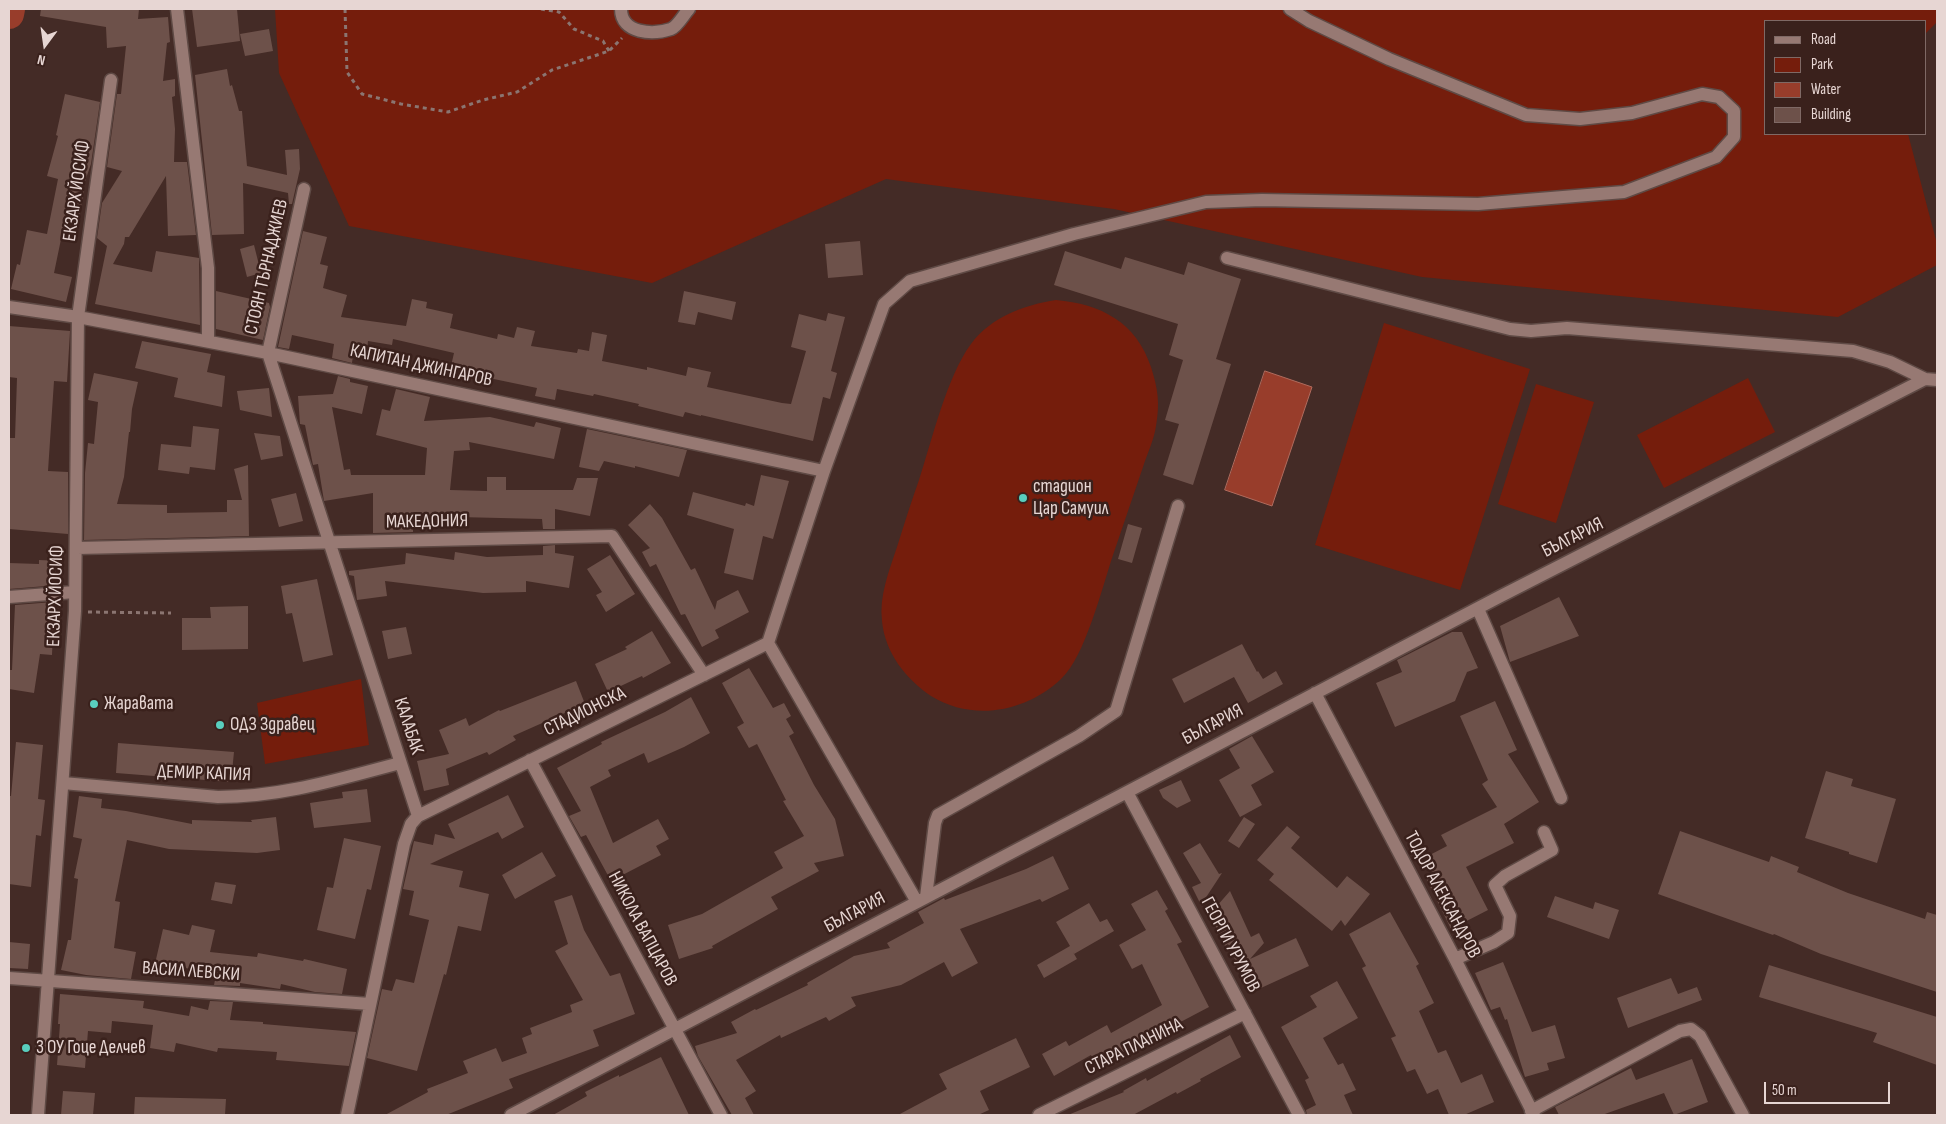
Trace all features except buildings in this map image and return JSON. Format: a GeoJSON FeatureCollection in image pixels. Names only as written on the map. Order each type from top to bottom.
{"type":"FeatureCollection","features":[{"type":"Feature","properties":{"kind":"street"},"geometry":{"type":"LineString","coordinates":[[177,9],[208,268],[208,341]]}},
{"type":"Feature","properties":{"kind":"street"},"geometry":{"type":"LineString","coordinates":[[621,9],[621,14],[631,28],[646,33],[672,28],[689,9]]}},
{"type":"Feature","properties":{"kind":"street"},"geometry":{"type":"LineString","coordinates":[[921,900],[768,643],[824,471],[884,304],[910,281],[1074,234],[1206,202],[1262,200],[1478,204],[1624,192],[1716,157],[1734,138],[1734,111],[1720,97],[1702,94],[1632,113],[1580,119],[1526,115],[1389,58],[1290,9]]}},
{"type":"Feature","properties":{"kind":"street","name":"ЕКЗАРХ ЙОСИФ"},"geometry":{"type":"LineString","coordinates":[[38,1115],[75,611],[78,317],[111,80]]}},
{"type":"Feature","properties":{"kind":"street","name":"СТОЯН ТЪРНАДЖИЕВ"},"geometry":{"type":"LineString","coordinates":[[268,353],[304,189]]}},
{"type":"Feature","properties":{"kind":"street"},"geometry":{"type":"LineString","coordinates":[[1227,258],[1510,329],[1567,328],[1853,351],[1890,362],[1931,380]]}},
{"type":"Feature","properties":{"kind":"street","name":"КАПИТАН ДЖИНГАРОВ"},"geometry":{"type":"LineString","coordinates":[[9,307],[78,317],[268,353],[824,471]]}},
{"type":"Feature","properties":{"kind":"street","name":"КАЛАБАК"},"geometry":{"type":"LineString","coordinates":[[268,353],[418,816]]}},
{"type":"Feature","properties":{"kind":"street","name":"БЪЛГАРИЯ"},"geometry":{"type":"LineString","coordinates":[[511,1115],[1315,693],[1931,380]]}},
{"type":"Feature","properties":{"kind":"street"},"geometry":{"type":"LineString","coordinates":[[921,900],[938,815],[1079,736],[1116,710],[1178,506]]}},
{"type":"Feature","properties":{"kind":"street","name":"МАКЕДОНИЯ"},"geometry":{"type":"LineString","coordinates":[[77,548],[612,536],[704,675]]}},
{"type":"Feature","properties":{"kind":"street"},"geometry":{"type":"LineString","coordinates":[[9,597],[75,592]]}},
{"type":"Feature","properties":{"kind":"street"},"geometry":{"type":"LineString","coordinates":[[1478,609],[1561,798]]}},
{"type":"Feature","properties":{"kind":"street","name":"СТАДИОНСКА"},"geometry":{"type":"LineString","coordinates":[[418,816],[768,643]]}},
{"type":"Feature","properties":{"kind":"street","name":"ТОДОР АЛЕКСАНДРОВ"},"geometry":{"type":"LineString","coordinates":[[1315,693],[1455,959],[1532,1113]]}},
{"type":"Feature","properties":{"kind":"street","name":"НИКОЛА ВАПЦАРОВ"},"geometry":{"type":"LineString","coordinates":[[530,760],[721,1115]]}},
{"type":"Feature","properties":{"kind":"street","name":"ДЕМИР КАПИЯ"},"geometry":{"type":"LineString","coordinates":[[63,783],[218,797],[242,797],[274,794],[304,788],[400,763]]}},
{"type":"Feature","properties":{"kind":"street","name":"ГЕОРГИ УРУМОВ"},"geometry":{"type":"LineString","coordinates":[[1127,792],[1299,1115]]}},
{"type":"Feature","properties":{"kind":"street"},"geometry":{"type":"LineString","coordinates":[[347,1115],[404,844],[411,824],[418,816]]}},
{"type":"Feature","properties":{"kind":"street"},"geometry":{"type":"LineString","coordinates":[[1455,959],[1494,942],[1508,933],[1510,916],[1495,885],[1505,876],[1552,850],[1544,832]]}},
{"type":"Feature","properties":{"kind":"street","name":"ВАСИЛ ЛЕВСКИ"},"geometry":{"type":"LineString","coordinates":[[9,978],[370,1004]]}},
{"type":"Feature","properties":{"kind":"street","name":"СТАРА ПЛАНИНА"},"geometry":{"type":"LineString","coordinates":[[1039,1115],[1245,1013]]}},
{"type":"Feature","properties":{"kind":"street"},"geometry":{"type":"LineString","coordinates":[[1532,1113],[1680,1031],[1691,1029],[1700,1036],[1743,1115]]}},
{"type":"Feature","properties":{"kind":"path"},"geometry":{"type":"LineString","coordinates":[[345,9],[347,72],[362,94],[401,104],[448,112],[483,100],[517,92],[552,70],[609,51],[631,28]]}},
{"type":"Feature","properties":{"kind":"path"},"geometry":{"type":"LineString","coordinates":[[542,9],[559,12],[574,29],[603,41],[609,51]]}},
{"type":"Feature","properties":{"kind":"path"},"geometry":{"type":"LineString","coordinates":[[75,611],[170,613]]}},
{"type":"Feature","properties":{"kind":"green space"},"geometry":{"type":"Polygon","coordinates":[[[275,9],[1937,9],[1937,22],[1926,33],[1926,20],[1764,20],[1764,135],[1908,135],[1937,244],[1937,265],[1838,317],[1422,277],[1114,209],[886,179],[652,283],[349,226],[279,73],[275,9]]]}},
{"type":"Feature","properties":{"kind":"green space","name":"стадион Цар Самуил"},"geometry":{"type":"Polygon","coordinates":[[[1056,300],[1072,302],[1102,311],[1115,318],[1136,338],[1151,367],[1158,396],[1155,431],[1092,621],[1070,669],[1047,690],[1016,706],[999,710],[981,711],[964,709],[947,704],[931,696],[913,682],[898,664],[887,644],[882,621],[881,612],[885,584],[947,391],[962,357],[988,326],[1020,309],[1056,300]]]}},
{"type":"Feature","properties":{"kind":"green space"},"geometry":{"type":"Polygon","coordinates":[[[1384,323],[1530,369],[1460,590],[1315,545],[1384,323]]]}},
{"type":"Feature","properties":{"kind":"green space"},"geometry":{"type":"Polygon","coordinates":[[[1748,378],[1775,432],[1664,488],[1637,435],[1748,378]]]}},
{"type":"Feature","properties":{"kind":"green space"},"geometry":{"type":"Polygon","coordinates":[[[1536,384],[1594,402],[1556,523],[1498,504],[1536,384]]]}},
{"type":"Feature","properties":{"kind":"green space"},"geometry":{"type":"Polygon","coordinates":[[[361,679],[369,745],[265,764],[257,703],[361,679]]]}},
{"type":"Feature","properties":{"kind":"water"},"geometry":{"type":"Polygon","coordinates":[[[1265,371],[1312,387],[1272,506],[1225,490],[1265,371]]]}},
{"type":"Feature","properties":{"kind":"waterway"},"geometry":{"type":"LineString","coordinates":[[9,14],[10,9]]}},
{"type":"Feature","properties":{"kind":"place","name":"стадион Цар Самуил"},"geometry":{"type":"Point","coordinates":[1023,498]}},
{"type":"Feature","properties":{"kind":"place","name":"Жаравата"},"geometry":{"type":"Point","coordinates":[94,704]}},
{"type":"Feature","properties":{"kind":"place","name":"ОДЗ Здравец"},"geometry":{"type":"Point","coordinates":[220,725]}},
{"type":"Feature","properties":{"kind":"place","name":"3 ОУ Гоце Делчев"},"geometry":{"type":"Point","coordinates":[26,1048]}}]}
